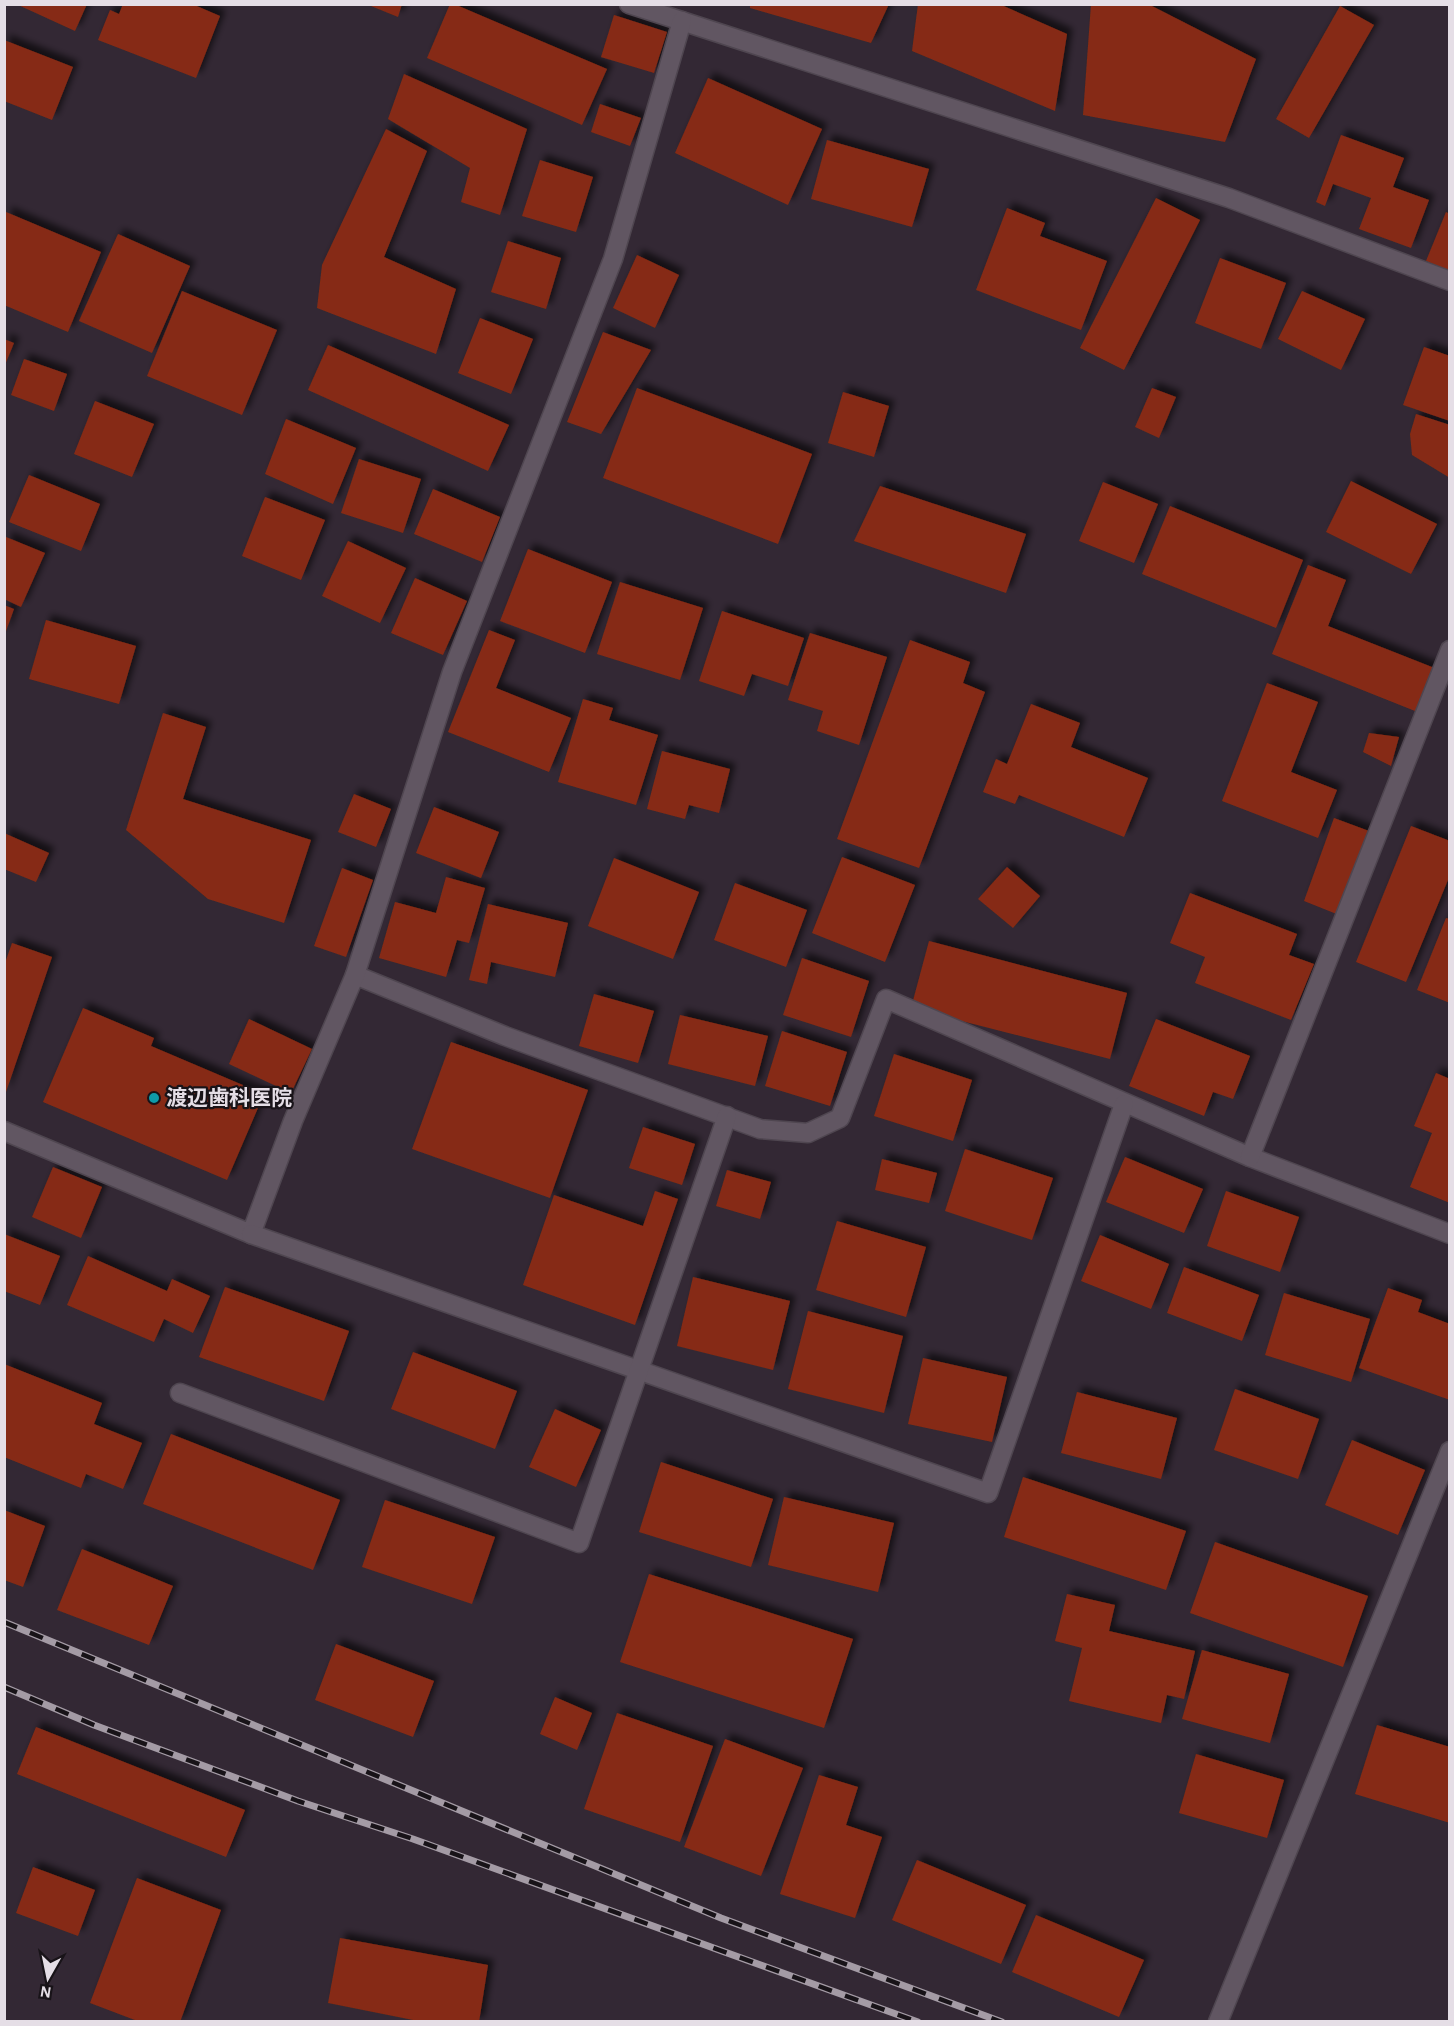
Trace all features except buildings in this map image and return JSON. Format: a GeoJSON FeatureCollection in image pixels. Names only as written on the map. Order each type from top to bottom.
{"type":"FeatureCollection","features":[{"type":"Feature","properties":{"kind":"street"},"geometry":{"type":"LineString","coordinates":[[628,4],[1229,198],[1449,281]]}},
{"type":"Feature","properties":{"kind":"street"},"geometry":{"type":"LineString","coordinates":[[251,1234],[293,1121],[355,975],[452,672],[613,259],[682,21]]}},
{"type":"Feature","properties":{"kind":"street"},"geometry":{"type":"LineString","coordinates":[[1250,1157],[1449,650]]}},
{"type":"Feature","properties":{"kind":"street"},"geometry":{"type":"LineString","coordinates":[[355,975],[505,1036],[760,1129],[808,1133],[840,1118],[886,999],[1250,1157],[1449,1234]]}},
{"type":"Feature","properties":{"kind":"street"},"geometry":{"type":"LineString","coordinates":[[4,1131],[251,1234],[988,1493],[1124,1104]]}},
{"type":"Feature","properties":{"kind":"street"},"geometry":{"type":"LineString","coordinates":[[180,1393],[579,1543],[727,1116]]}},
{"type":"Feature","properties":{"kind":"street"},"geometry":{"type":"LineString","coordinates":[[1218,2022],[1449,1451]]}},
{"type":"Feature","properties":{"kind":"railway"},"geometry":{"type":"LineString","coordinates":[[4,1622],[721,1918],[1002,2022]]}},
{"type":"Feature","properties":{"kind":"railway"},"geometry":{"type":"LineString","coordinates":[[4,1687],[94,1725],[298,1801],[413,1839],[918,2022]]}},
{"type":"Feature","properties":{"kind":"place","name":"渡辺歯科医院"},"geometry":{"type":"Point","coordinates":[154,1098]}}]}
